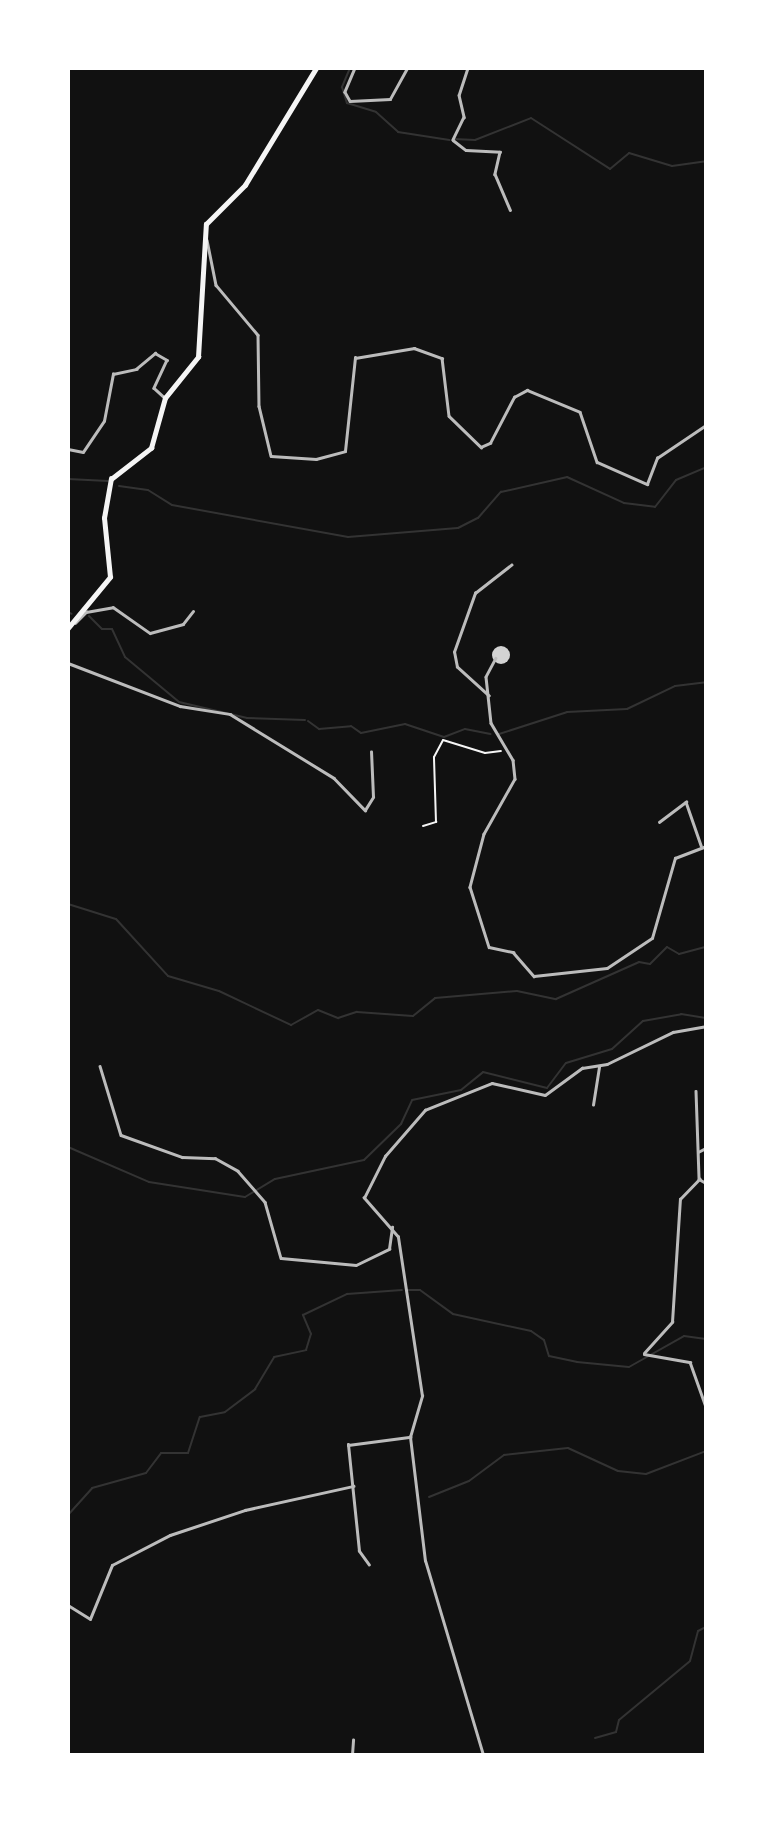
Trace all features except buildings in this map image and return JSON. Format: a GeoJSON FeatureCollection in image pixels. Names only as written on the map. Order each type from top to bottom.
{"type":"FeatureCollection","features":[{"type":"Feature","properties":{"kind":"main road"},"geometry":{"type":"LineString","coordinates":[[68,628],[110,577],[104,518],[111,479],[151,448],[165,398],[198,357],[205,228],[245,185],[316,68]]}},
{"type":"Feature","properties":{"kind":"street"},"geometry":{"type":"LineString","coordinates":[[355,68],[345,92],[350,101],[390,99],[407,68]]}},
{"type":"Feature","properties":{"kind":"street"},"geometry":{"type":"LineString","coordinates":[[468,68],[459,90],[464,117],[453,140],[466,150],[498,150],[495,174],[510,210]]}},
{"type":"Feature","properties":{"kind":"street"},"geometry":{"type":"LineString","coordinates":[[205,228],[213,278],[258,335],[259,406],[271,456],[316,459],[345,451],[355,358],[414,348],[442,358],[449,416],[481,447],[490,443],[514,397],[527,390],[580,412],[597,462],[647,484],[657,458],[706,425]]}},
{"type":"Feature","properties":{"kind":"street"},"geometry":{"type":"LineString","coordinates":[[68,449],[80,454],[99,428],[113,374],[136,369],[155,353],[167,360],[153,388],[165,398]]}},
{"type":"Feature","properties":{"kind":"street"},"geometry":{"type":"LineString","coordinates":[[68,412],[68,442]]}},
{"type":"Feature","properties":{"kind":"street"},"geometry":{"type":"LineString","coordinates":[[491,699],[457,667],[454,652],[475,593],[511,565]]}},
{"type":"Feature","properties":{"kind":"street"},"geometry":{"type":"LineString","coordinates":[[68,628],[86,612],[113,607],[150,633],[183,624],[193,611]]}},
{"type":"Feature","properties":{"kind":"street"},"geometry":{"type":"LineString","coordinates":[[496,659],[486,677],[491,699],[493,732],[513,760],[514,786],[484,834],[470,887],[484,942],[516,955],[529,975],[590,974],[641,949],[654,933],[672,862],[701,845],[706,846]]}},
{"type":"Feature","properties":{"kind":"street"},"geometry":{"type":"LineString","coordinates":[[68,663],[180,706],[230,714],[334,778],[365,810],[374,791],[371,752]]}},
{"type":"Feature","properties":{"kind":"street"},"geometry":{"type":"LineString","coordinates":[[660,821],[686,802],[701,845]]}},
{"type":"Feature","properties":{"kind":"street"},"geometry":{"type":"LineString","coordinates":[[483,1755],[425,1562],[410,1437],[422,1396],[415,1375],[414,1313],[391,1227],[364,1198],[384,1156],[421,1112],[492,1083],[540,1097],[582,1068],[599,1066],[666,1035],[706,1027]]}},
{"type":"Feature","properties":{"kind":"street"},"geometry":{"type":"LineString","coordinates":[[100,1066],[121,1135],[182,1157],[215,1158],[238,1171],[265,1202],[281,1258],[356,1265],[389,1248],[391,1227]]}},
{"type":"Feature","properties":{"kind":"street"},"geometry":{"type":"LineString","coordinates":[[593,1105],[599,1066]]}},
{"type":"Feature","properties":{"kind":"street"},"geometry":{"type":"LineString","coordinates":[[696,1091],[699,1179],[680,1199],[672,1322],[644,1353],[690,1363],[706,1406]]}},
{"type":"Feature","properties":{"kind":"street"},"geometry":{"type":"LineString","coordinates":[[698,1152],[706,1148]]}},
{"type":"Feature","properties":{"kind":"street"},"geometry":{"type":"LineString","coordinates":[[699,1179],[706,1183]]}},
{"type":"Feature","properties":{"kind":"street"},"geometry":{"type":"LineString","coordinates":[[369,1565],[359,1551],[348,1445],[410,1437]]}},
{"type":"Feature","properties":{"kind":"street"},"geometry":{"type":"LineString","coordinates":[[68,1605],[90,1619],[113,1565],[158,1540],[245,1510],[353,1486]]}},
{"type":"Feature","properties":{"kind":"street"},"geometry":{"type":"LineString","coordinates":[[352,1755],[353,1740]]}},
{"type":"Feature","properties":{"kind":"path"},"geometry":{"type":"LineString","coordinates":[[423,826],[436,822],[434,757],[443,740],[485,753],[506,750]]}},
{"type":"Feature","properties":{"kind":"waterway"},"geometry":{"type":"LineString","coordinates":[[350,68],[342,87],[347,103],[376,112],[398,132],[449,140]]}},
{"type":"Feature","properties":{"kind":"waterway"},"geometry":{"type":"LineString","coordinates":[[454,139],[475,140],[531,118],[610,169],[629,153],[672,166],[706,161]]}},
{"type":"Feature","properties":{"kind":"waterway"},"geometry":{"type":"LineString","coordinates":[[119,486],[148,490],[172,505],[348,537],[458,528],[478,518],[501,492],[567,477],[624,503],[655,507],[676,480],[706,467]]}},
{"type":"Feature","properties":{"kind":"waterway"},"geometry":{"type":"LineString","coordinates":[[68,479],[108,481]]}},
{"type":"Feature","properties":{"kind":"waterway"},"geometry":{"type":"LineString","coordinates":[[68,612],[72,614]]}},
{"type":"Feature","properties":{"kind":"waterway"},"geometry":{"type":"LineString","coordinates":[[89,616],[102,629],[112,629],[125,657],[179,702],[247,718],[305,720]]}},
{"type":"Feature","properties":{"kind":"waterway"},"geometry":{"type":"LineString","coordinates":[[499,734],[567,712],[627,709],[675,686],[706,682]]}},
{"type":"Feature","properties":{"kind":"waterway"},"geometry":{"type":"LineString","coordinates":[[308,721],[319,729],[351,726],[361,733],[405,724],[444,737],[465,729],[491,734]]}},
{"type":"Feature","properties":{"kind":"waterway"},"geometry":{"type":"LineString","coordinates":[[68,904],[116,919],[168,976],[219,991],[291,1025],[318,1010],[338,1018],[357,1012],[413,1016],[435,998],[517,991],[556,999],[639,962],[650,964],[667,947],[679,954],[706,947]]}},
{"type":"Feature","properties":{"kind":"waterway"},"geometry":{"type":"LineString","coordinates":[[68,1147],[149,1182],[245,1197],[275,1179],[364,1160],[401,1124],[412,1100],[461,1090],[483,1072],[547,1088],[566,1063],[612,1049],[643,1021],[681,1014],[706,1018]]}},
{"type":"Feature","properties":{"kind":"waterway"},"geometry":{"type":"LineString","coordinates":[[68,1515],[92,1488],[146,1473],[161,1453],[188,1453],[200,1417],[225,1412],[255,1389],[274,1357],[306,1350],[311,1334],[303,1315],[347,1294],[402,1290]]}},
{"type":"Feature","properties":{"kind":"waterway"},"geometry":{"type":"LineString","coordinates":[[406,1290],[420,1290],[453,1314],[531,1331],[544,1340],[549,1356],[577,1362],[629,1367],[684,1336],[706,1339]]}},
{"type":"Feature","properties":{"kind":"waterway"},"geometry":{"type":"LineString","coordinates":[[429,1497],[469,1481],[504,1455],[568,1448],[618,1471],[646,1474],[706,1451]]}},
{"type":"Feature","properties":{"kind":"waterway"},"geometry":{"type":"LineString","coordinates":[[595,1738],[616,1732],[619,1720],[690,1661],[698,1631],[706,1627]]}}]}
